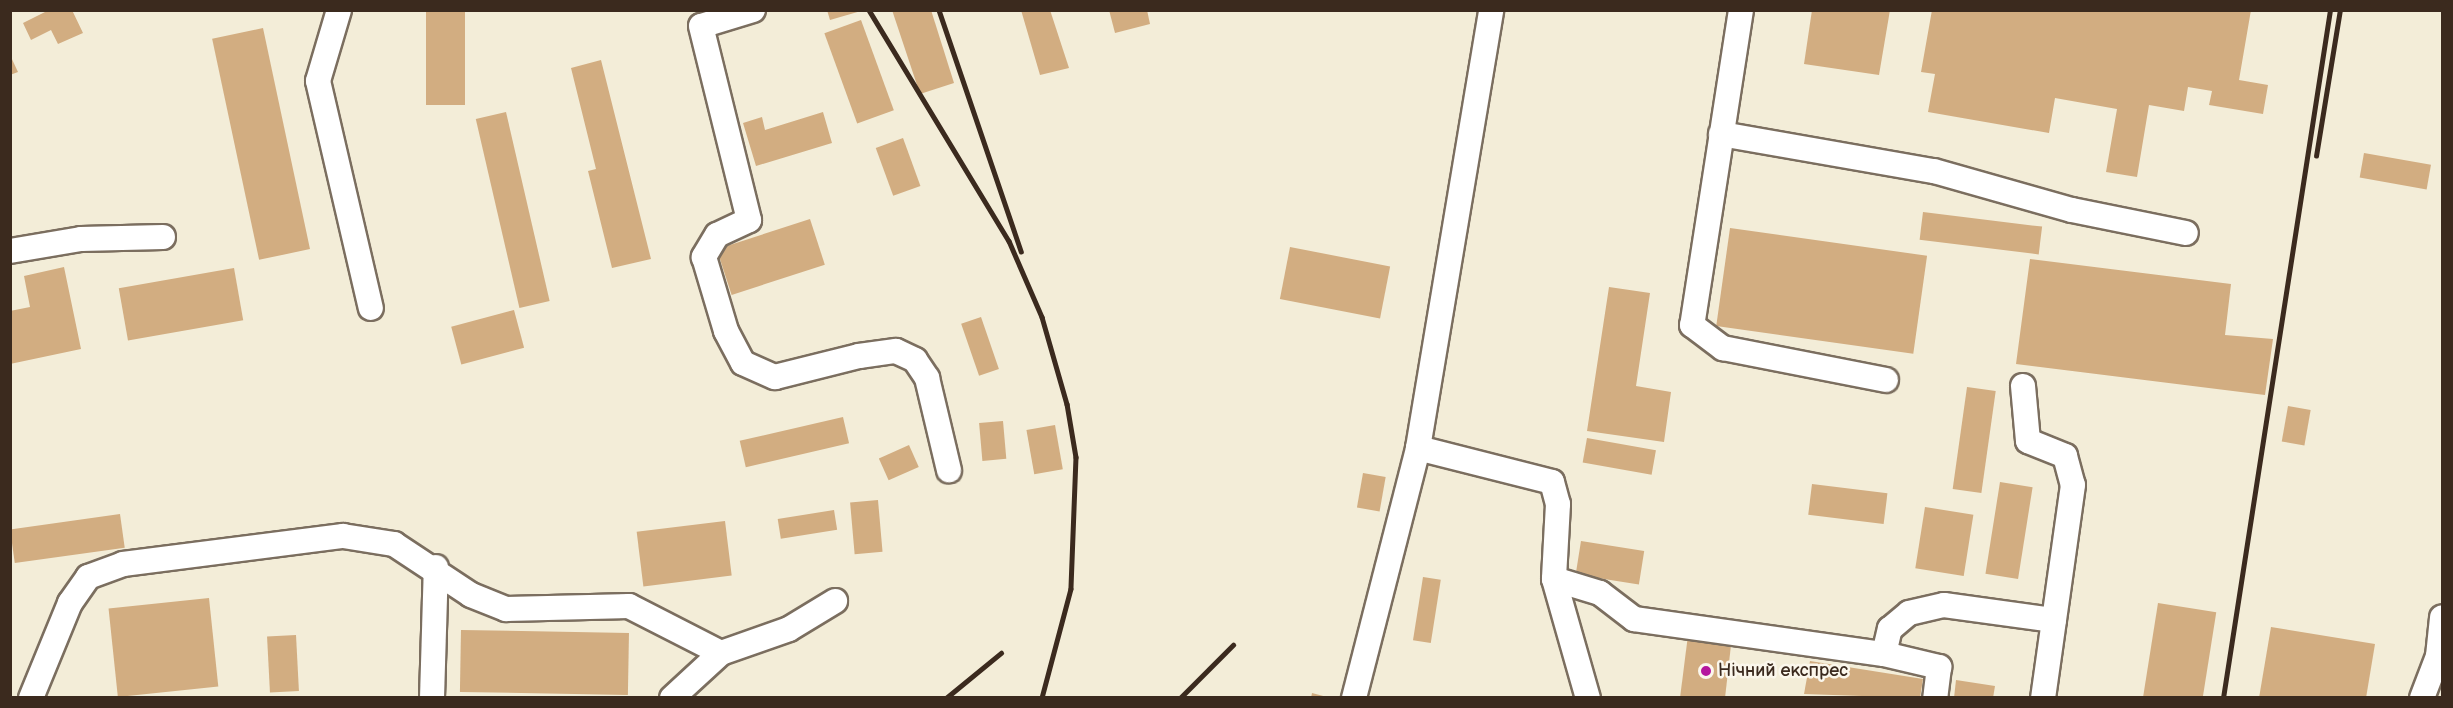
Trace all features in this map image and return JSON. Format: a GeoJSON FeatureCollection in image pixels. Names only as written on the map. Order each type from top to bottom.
{"type":"FeatureCollection","features":[{"type":"Feature","properties":{"kind":"lane"},"geometry":{"type":"LineString","coordinates":[[339,10],[318,81],[371,308]]}},
{"type":"Feature","properties":{"kind":"lane"},"geometry":{"type":"LineString","coordinates":[[753,10],[701,26],[749,220],[717,235],[704,257],[726,331],[743,363],[775,377],[859,356],[896,351],[915,360],[927,378],[949,471]]}},
{"type":"Feature","properties":{"kind":"lane"},"geometry":{"type":"LineString","coordinates":[[1354,698],[1418,448],[1491,10]]}},
{"type":"Feature","properties":{"kind":"lane"},"geometry":{"type":"LineString","coordinates":[[1741,10],[1692,325],[1722,348],[1886,380]]}},
{"type":"Feature","properties":{"kind":"lane"},"geometry":{"type":"LineString","coordinates":[[1721,134],[1935,171],[2072,210],[2186,234]]}},
{"type":"Feature","properties":{"kind":"lane"},"geometry":{"type":"LineString","coordinates":[[10,251],[81,239],[163,237]]}},
{"type":"Feature","properties":{"kind":"lane"},"geometry":{"type":"LineString","coordinates":[[2023,386],[2028,441],[2065,456],[2073,485],[2043,698]]}},
{"type":"Feature","properties":{"kind":"lane"},"geometry":{"type":"LineString","coordinates":[[1418,448],[1552,482],[1558,504],[1554,579],[1588,698]]}},
{"type":"Feature","properties":{"kind":"lane"},"geometry":{"type":"LineString","coordinates":[[31,698],[70,603],[88,576],[123,564],[343,536],[394,544],[435,567],[471,595],[506,609],[629,606],[721,653]]}},
{"type":"Feature","properties":{"kind":"lane"},"geometry":{"type":"LineString","coordinates":[[432,698],[435,567]]}},
{"type":"Feature","properties":{"kind":"lane"},"geometry":{"type":"LineString","coordinates":[[1554,579],[1600,593],[1634,619],[1884,654],[1939,667],[1935,698]]}},
{"type":"Feature","properties":{"kind":"lane"},"geometry":{"type":"LineString","coordinates":[[672,698],[721,653],[789,629],[835,601]]}},
{"type":"Feature","properties":{"kind":"lane"},"geometry":{"type":"LineString","coordinates":[[1884,654],[1890,629],[1909,614],[1944,605],[2054,620]]}},
{"type":"Feature","properties":{"kind":"lane"},"geometry":{"type":"LineString","coordinates":[[2422,698],[2438,656],[2442,617]]}},
{"type":"Feature","properties":{"kind":"building"},"geometry":{"type":"Polygon","coordinates":[[[49,10],[72,10],[83,33],[58,44],[51,30],[31,40],[23,23],[49,10]]]}},
{"type":"Feature","properties":{"kind":"building"},"geometry":{"type":"Polygon","coordinates":[[[426,10],[465,10],[465,105],[426,105],[426,10]]]}},
{"type":"Feature","properties":{"kind":"building"},"geometry":{"type":"Polygon","coordinates":[[[827,10],[861,10],[861,11],[830,20],[827,10]]]}},
{"type":"Feature","properties":{"kind":"building"},"geometry":{"type":"Polygon","coordinates":[[[892,10],[931,10],[954,83],[920,94],[892,10]]]}},
{"type":"Feature","properties":{"kind":"building"},"geometry":{"type":"Polygon","coordinates":[[[1021,10],[1050,10],[1069,68],[1040,75],[1021,10]]]}},
{"type":"Feature","properties":{"kind":"building"},"geometry":{"type":"Polygon","coordinates":[[[1109,10],[1147,10],[1150,24],[1115,33],[1109,10]]]}},
{"type":"Feature","properties":{"kind":"building"},"geometry":{"type":"Polygon","coordinates":[[[1812,10],[1890,10],[1879,75],[1804,64],[1812,10]]]}},
{"type":"Feature","properties":{"kind":"building"},"geometry":{"type":"Polygon","coordinates":[[[1932,10],[2251,10],[2239,80],[2268,85],[2263,114],[2209,105],[2212,91],[2188,87],[2184,111],[2149,105],[2137,177],[2106,172],[2117,109],[2055,98],[2049,133],[1928,112],[1935,74],[1921,72],[1932,10]]]}},
{"type":"Feature","properties":{"kind":"building"},"geometry":{"type":"Polygon","coordinates":[[[861,20],[894,110],[857,124],[824,33],[861,20]]]}},
{"type":"Feature","properties":{"kind":"building"},"geometry":{"type":"Polygon","coordinates":[[[263,28],[310,249],[259,260],[212,39],[263,28]]]}},
{"type":"Feature","properties":{"kind":"building"},"geometry":{"type":"Polygon","coordinates":[[[10,55],[18,72],[10,75],[10,55]]]}},
{"type":"Feature","properties":{"kind":"building"},"geometry":{"type":"Polygon","coordinates":[[[601,60],[651,259],[612,268],[588,171],[596,169],[571,68],[601,60]]]}},
{"type":"Feature","properties":{"kind":"building"},"geometry":{"type":"Polygon","coordinates":[[[506,112],[550,301],[519,308],[476,119],[506,112]]]}},
{"type":"Feature","properties":{"kind":"building"},"geometry":{"type":"Polygon","coordinates":[[[823,112],[832,143],[756,166],[743,123],[762,117],[765,130],[823,112]]]}},
{"type":"Feature","properties":{"kind":"building"},"geometry":{"type":"Polygon","coordinates":[[[903,138],[920,186],[893,196],[876,148],[903,138]]]}},
{"type":"Feature","properties":{"kind":"building"},"geometry":{"type":"Polygon","coordinates":[[[2364,153],[2431,165],[2427,189],[2360,178],[2364,153]]]}},
{"type":"Feature","properties":{"kind":"building"},"geometry":{"type":"Polygon","coordinates":[[[1923,212],[2042,227],[2039,254],[1920,240],[1923,212]]]}},
{"type":"Feature","properties":{"kind":"building"},"geometry":{"type":"Polygon","coordinates":[[[810,219],[825,265],[732,295],[717,249],[810,219]]]}},
{"type":"Feature","properties":{"kind":"building"},"geometry":{"type":"Polygon","coordinates":[[[1730,228],[1927,256],[1913,354],[1716,326],[1730,228]]]}},
{"type":"Feature","properties":{"kind":"building"},"geometry":{"type":"Polygon","coordinates":[[[1290,247],[1390,266],[1380,318],[1280,299],[1290,247]]]}},
{"type":"Feature","properties":{"kind":"building"},"geometry":{"type":"Polygon","coordinates":[[[2030,259],[2231,284],[2225,335],[2273,339],[2265,395],[2016,364],[2030,259]]]}},
{"type":"Feature","properties":{"kind":"building"},"geometry":{"type":"Polygon","coordinates":[[[64,267],[81,349],[10,364],[10,311],[30,307],[24,276],[64,267]]]}},
{"type":"Feature","properties":{"kind":"building"},"geometry":{"type":"Polygon","coordinates":[[[234,268],[243,320],[128,341],[119,288],[234,268]]]}},
{"type":"Feature","properties":{"kind":"building"},"geometry":{"type":"Polygon","coordinates":[[[1609,287],[1650,293],[1636,386],[1671,392],[1664,442],[1587,431],[1609,287]]]}},
{"type":"Feature","properties":{"kind":"building"},"geometry":{"type":"Polygon","coordinates":[[[514,310],[524,348],[461,364],[451,327],[514,310]]]}},
{"type":"Feature","properties":{"kind":"building"},"geometry":{"type":"Polygon","coordinates":[[[981,317],[999,369],[979,376],[961,324],[981,317]]]}},
{"type":"Feature","properties":{"kind":"building"},"geometry":{"type":"Polygon","coordinates":[[[1967,387],[1996,391],[1981,493],[1953,489],[1967,387]]]}},
{"type":"Feature","properties":{"kind":"building"},"geometry":{"type":"Polygon","coordinates":[[[2288,406],[2311,410],[2304,445],[2282,441],[2288,406]]]}},
{"type":"Feature","properties":{"kind":"building"},"geometry":{"type":"Polygon","coordinates":[[[843,417],[849,443],[746,467],[740,441],[843,417]]]}},
{"type":"Feature","properties":{"kind":"building"},"geometry":{"type":"Polygon","coordinates":[[[1003,421],[1006,459],[982,461],[979,423],[1003,421]]]}},
{"type":"Feature","properties":{"kind":"building"},"geometry":{"type":"Polygon","coordinates":[[[1055,425],[1063,469],[1034,474],[1026,430],[1055,425]]]}},
{"type":"Feature","properties":{"kind":"building"},"geometry":{"type":"Polygon","coordinates":[[[1587,438],[1656,450],[1652,475],[1583,463],[1587,438]]]}},
{"type":"Feature","properties":{"kind":"building"},"geometry":{"type":"Polygon","coordinates":[[[909,445],[919,467],[889,480],[879,458],[909,445]]]}},
{"type":"Feature","properties":{"kind":"building"},"geometry":{"type":"Polygon","coordinates":[[[1363,473],[1386,477],[1380,511],[1357,507],[1363,473]]]}},
{"type":"Feature","properties":{"kind":"building"},"geometry":{"type":"Polygon","coordinates":[[[2000,482],[2033,487],[2018,579],[1985,574],[2000,482]]]}},
{"type":"Feature","properties":{"kind":"building"},"geometry":{"type":"Polygon","coordinates":[[[1812,484],[1887,493],[1884,524],[1808,515],[1812,484]]]}},
{"type":"Feature","properties":{"kind":"building"},"geometry":{"type":"Polygon","coordinates":[[[878,500],[883,552],[855,554],[850,502],[878,500]]]}},
{"type":"Feature","properties":{"kind":"building"},"geometry":{"type":"Polygon","coordinates":[[[1925,507],[1973,515],[1964,576],[1915,568],[1925,507]]]}},
{"type":"Feature","properties":{"kind":"building"},"geometry":{"type":"Polygon","coordinates":[[[834,510],[837,530],[781,539],[778,519],[834,510]]]}},
{"type":"Feature","properties":{"kind":"building"},"geometry":{"type":"Polygon","coordinates":[[[120,514],[125,548],[15,563],[10,529],[120,514]]]}},
{"type":"Feature","properties":{"kind":"building"},"geometry":{"type":"Polygon","coordinates":[[[725,521],[732,576],[643,586],[637,532],[725,521]]]}},
{"type":"Feature","properties":{"kind":"building"},"geometry":{"type":"Polygon","coordinates":[[[1581,541],[1644,551],[1639,585],[1576,575],[1581,541]]]}},
{"type":"Feature","properties":{"kind":"building"},"geometry":{"type":"Polygon","coordinates":[[[1423,577],[1441,580],[1431,643],[1413,640],[1423,577]]]}},
{"type":"Feature","properties":{"kind":"building"},"geometry":{"type":"Polygon","coordinates":[[[209,598],[218,687],[118,697],[109,609],[209,598]]]}},
{"type":"Feature","properties":{"kind":"building"},"geometry":{"type":"Polygon","coordinates":[[[2158,603],[2216,612],[2203,698],[2143,698],[2158,603]]]}},
{"type":"Feature","properties":{"kind":"building"},"geometry":{"type":"Polygon","coordinates":[[[2271,627],[2375,644],[2366,698],[2259,698],[2271,627]]]}},
{"type":"Feature","properties":{"kind":"building"},"geometry":{"type":"Polygon","coordinates":[[[461,630],[629,633],[628,695],[460,692],[461,630]]]}},
{"type":"Feature","properties":{"kind":"building"},"geometry":{"type":"Polygon","coordinates":[[[296,635],[299,691],[270,692],[267,637],[296,635]]]}},
{"type":"Feature","properties":{"kind":"building","name":"Нічний експрес"},"geometry":{"type":"Polygon","coordinates":[[[1688,635],[1731,645],[1725,698],[1680,698],[1688,635]]]}},
{"type":"Feature","properties":{"kind":"building"},"geometry":{"type":"Polygon","coordinates":[[[1810,661],[1923,679],[1920,698],[1804,694],[1810,661]]]}},
{"type":"Feature","properties":{"kind":"building"},"geometry":{"type":"Polygon","coordinates":[[[1956,680],[1995,686],[1993,698],[1954,698],[1956,680]]]}},
{"type":"Feature","properties":{"kind":"building"},"geometry":{"type":"Polygon","coordinates":[[[1312,693],[1327,697],[1327,698],[1311,698],[1312,693]]]}},
{"type":"Feature","properties":{"kind":"railway"},"geometry":{"type":"LineString","coordinates":[[869,10],[1009,241],[1042,317],[1067,404],[1076,457],[1071,589],[1042,698]]}},
{"type":"Feature","properties":{"kind":"railway"},"geometry":{"type":"LineString","coordinates":[[939,10],[1021,251]]}},
{"type":"Feature","properties":{"kind":"railway"},"geometry":{"type":"LineString","coordinates":[[2223,698],[2330,10]]}},
{"type":"Feature","properties":{"kind":"railway"},"geometry":{"type":"LineString","coordinates":[[2316,156],[2340,10]]}},
{"type":"Feature","properties":{"kind":"railway"},"geometry":{"type":"LineString","coordinates":[[1180,698],[1233,645]]}},
{"type":"Feature","properties":{"kind":"railway"},"geometry":{"type":"LineString","coordinates":[[946,698],[1001,653]]}},
{"type":"Feature","properties":{"kind":"place","name":"Нічний експрес"},"geometry":{"type":"Point","coordinates":[1706,671]}}]}
